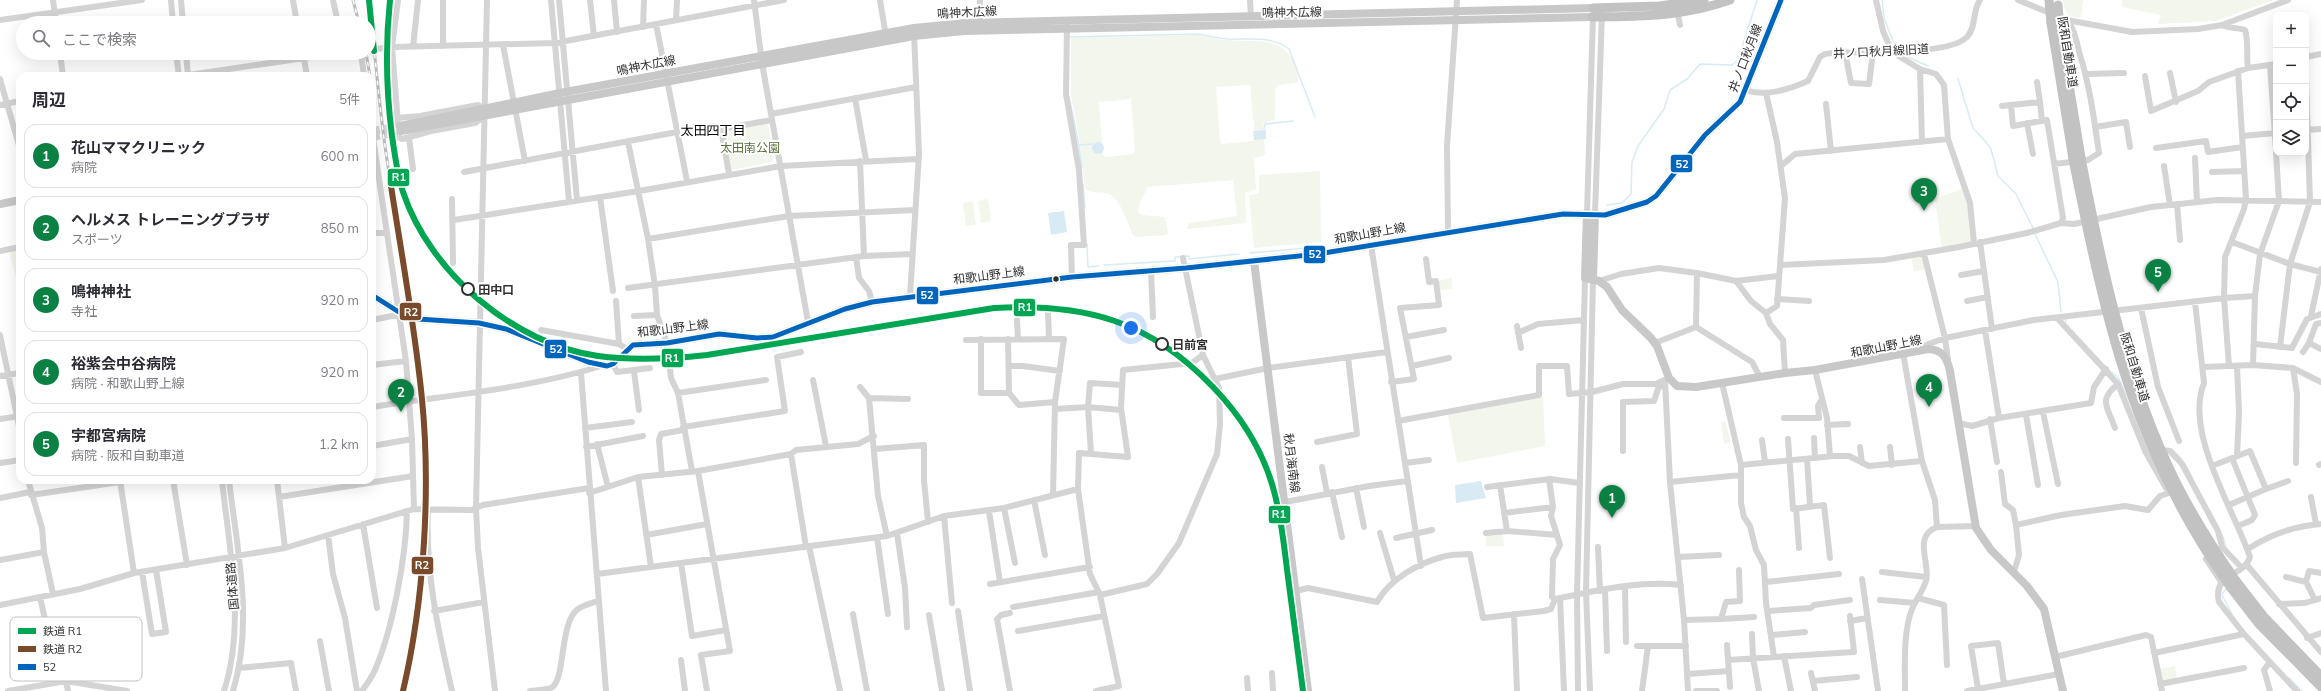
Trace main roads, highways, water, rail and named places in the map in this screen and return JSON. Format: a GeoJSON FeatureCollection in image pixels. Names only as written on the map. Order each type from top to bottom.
{"type":"FeatureCollection","features":[{"type":"Feature","properties":{"kind":"highway"},"geometry":{"type":"LineString","coordinates":[[1597,13],[1676,6],[1704,0]]}},
{"type":"Feature","properties":{"kind":"highway"},"geometry":{"type":"LineString","coordinates":[[1676,6],[1701,10],[1730,0]]}},
{"type":"Feature","properties":{"kind":"highway","name":"阪和自動車道"},"geometry":{"type":"LineString","coordinates":[[2049,0],[2051,23],[2077,159],[2095,268],[2131,399],[2159,467],[2177,504],[2210,558],[2321,676]]}},
{"type":"Feature","properties":{"kind":"highway","name":"阪和自動車道"},"geometry":{"type":"LineString","coordinates":[[2058,2],[2077,159]]}},
{"type":"Feature","properties":{"kind":"highway","name":"阪和自動車道"},"geometry":{"type":"LineString","coordinates":[[2234,585],[2258,623],[2321,687]]}},
{"type":"Feature","properties":{"kind":"main road","name":"井ノ口秋月線"},"geometry":{"type":"LineString","coordinates":[[1591,214],[1605,215],[1647,202],[1656,196],[1705,135],[1740,102],[1781,0]]}},
{"type":"Feature","properties":{"kind":"main road","name":"鳴神木広線"},"geometry":{"type":"LineString","coordinates":[[399,125],[484,112],[886,36],[980,23],[1066,25],[1597,13]]}},
{"type":"Feature","properties":{"kind":"main road","name":"鳴神木広線"},"geometry":{"type":"LineString","coordinates":[[914,32],[964,32],[1066,25],[1251,17],[1456,16]]}},
{"type":"Feature","properties":{"kind":"main road"},"geometry":{"type":"LineString","coordinates":[[0,204],[16,201]]}},
{"type":"Feature","properties":{"kind":"main road","name":"和歌山野上線"},"geometry":{"type":"LineString","coordinates":[[376,298],[399,313],[418,319],[479,324],[516,332],[601,366],[613,364],[627,349],[638,344],[668,343],[719,334],[757,338],[773,337],[808,322],[845,309],[872,302],[910,296],[1072,277],[1254,262],[1371,246],[1563,214],[1591,214],[1592,280],[1607,287],[1622,310],[1655,343],[1667,379],[1677,386],[1684,387],[1814,370],[1902,354],[1936,350],[1948,360],[1976,526],[1991,550],[2027,586],[2044,609],[2063,691]]}},
{"type":"Feature","properties":{"kind":"main road","name":"秋月海南線"},"geometry":{"type":"LineString","coordinates":[[1254,262],[1308,691]]}},
{"type":"Feature","properties":{"kind":"waterway"},"geometry":{"type":"LineString","coordinates":[[1607,205],[1622,203],[1631,194],[1632,162],[1638,146],[1664,109],[1670,90],[1687,79],[1700,64],[1732,65],[1738,60],[1757,0]]}},
{"type":"Feature","properties":{"kind":"waterway"},"geometry":{"type":"LineString","coordinates":[[1882,0],[1884,18],[1895,46]]}},
{"type":"Feature","properties":{"kind":"waterway"},"geometry":{"type":"LineString","coordinates":[[1070,37],[1199,34],[1227,39],[1260,39],[1275,42],[1289,49],[1315,117]]}},
{"type":"Feature","properties":{"kind":"waterway"},"geometry":{"type":"LineString","coordinates":[[1901,54],[1928,66]]}},
{"type":"Feature","properties":{"kind":"waterway"},"geometry":{"type":"LineString","coordinates":[[1958,79],[1973,128],[1991,149],[1998,176],[2016,194],[2033,228]]}},
{"type":"Feature","properties":{"kind":"waterway"},"geometry":{"type":"LineString","coordinates":[[1069,97],[1079,145]]}},
{"type":"Feature","properties":{"kind":"waterway"},"geometry":{"type":"LineString","coordinates":[[1264,129],[1265,124],[1293,121]]}},
{"type":"Feature","properties":{"kind":"waterway"},"geometry":{"type":"LineString","coordinates":[[1082,168],[1079,145],[1092,144]]}},
{"type":"Feature","properties":{"kind":"waterway"},"geometry":{"type":"LineString","coordinates":[[1083,184],[1085,208]]}},
{"type":"Feature","properties":{"kind":"waterway"},"geometry":{"type":"LineString","coordinates":[[2035,234],[2058,282],[2061,312]]}},
{"type":"Feature","properties":{"kind":"waterway"},"geometry":{"type":"LineString","coordinates":[[1087,244],[1088,267],[1099,266]]}},
{"type":"Feature","properties":{"kind":"waterway"},"geometry":{"type":"LineString","coordinates":[[1250,253],[1306,248]]}},
{"type":"Feature","properties":{"kind":"waterway"},"geometry":{"type":"LineString","coordinates":[[1104,265],[1175,261],[1175,257],[1189,256],[1189,259],[1239,254]]}},
{"type":"Feature","properties":{"kind":"waterway"},"geometry":{"type":"LineString","coordinates":[[2066,319],[2065,323],[2108,369],[2118,377],[2131,405]]}},
{"type":"Feature","properties":{"kind":"waterway"},"geometry":{"type":"LineString","coordinates":[[2163,447],[2173,451],[2181,458],[2192,477]]}},
{"type":"Feature","properties":{"kind":"waterway"},"geometry":{"type":"LineString","coordinates":[[2222,534],[2226,547]]}},
{"type":"Feature","properties":{"kind":"waterway"},"geometry":{"type":"LineString","coordinates":[[2227,586],[2222,595],[2232,614]]}},
{"type":"Feature","properties":{"kind":"waterway"},"geometry":{"type":"LineString","coordinates":[[2289,678],[2302,691]]}},
{"type":"Feature","properties":{"kind":"tunnel"},"geometry":{"type":"LineString","coordinates":[[376,130],[400,126]]}},
{"type":"Feature","properties":{"kind":"tunnel"},"geometry":{"type":"LineString","coordinates":[[376,136],[401,131]]}},
{"type":"Feature","properties":{"kind":"railway"},"geometry":{"type":"LineString","coordinates":[[353,0],[357,16]]}},
{"type":"Feature","properties":{"kind":"railway"},"geometry":{"type":"LineString","coordinates":[[369,0],[371,16]]}},
{"type":"Feature","properties":{"kind":"railway"},"geometry":{"type":"LineString","coordinates":[[367,60],[369,72]]}},
{"type":"Feature","properties":{"kind":"railway"},"geometry":{"type":"LineString","coordinates":[[375,60],[384,140],[415,339],[425,434],[426,471],[424,546],[421,583],[403,691]]}},
{"type":"Feature","properties":{"kind":"rail line","name":"R1"},"geometry":{"type":"LineString","coordinates":[[369,0],[371,16]]}},
{"type":"Feature","properties":{"kind":"rail line","name":"R1"},"geometry":{"type":"LineString","coordinates":[[390,0],[387,34],[388,102],[396,164],[403,192],[416,222],[433,250],[454,276],[479,300],[507,320],[536,337],[567,349],[598,356],[625,359],[666,358],[707,355],[994,308],[1027,307],[1086,313],[1113,320],[1139,331],[1164,346],[1189,364],[1223,397],[1232,408],[1262,457],[1272,484],[1282,530],[1303,691]]}},
{"type":"Feature","properties":{"kind":"rail line","name":"R2"},"geometry":{"type":"LineString","coordinates":[[391,186],[416,346],[425,434],[426,471],[424,546],[421,583],[403,691]]}},
{"type":"Feature","properties":{"kind":"place","name":"鳴神神社"},"geometry":{"type":"Point","coordinates":[1924,211]}},
{"type":"Feature","properties":{"kind":"place","name":"田中口"},"geometry":{"type":"Point","coordinates":[468,289]}},
{"type":"Feature","properties":{"kind":"place","name":"宇都宮病院"},"geometry":{"type":"Point","coordinates":[2158,292]}},
{"type":"Feature","properties":{"kind":"place","name":"日前宮"},"geometry":{"type":"Point","coordinates":[1162,344]}},
{"type":"Feature","properties":{"kind":"place","name":"裕紫会中谷病院"},"geometry":{"type":"Point","coordinates":[1929,407]}},
{"type":"Feature","properties":{"kind":"place","name":"ヘルメス トレーニングプラザ"},"geometry":{"type":"Point","coordinates":[401,412]}},
{"type":"Feature","properties":{"kind":"place","name":"花山ママクリニック"},"geometry":{"type":"Point","coordinates":[1612,518]}},
{"type":"Feature","properties":{"kind":"district","name":"太田四丁目"},"geometry":{"type":"Point","coordinates":[713,130]}},
{"type":"Feature","properties":{"kind":"park label","name":"太田南公園"},"geometry":{"type":"Point","coordinates":[750,147]}}]}
